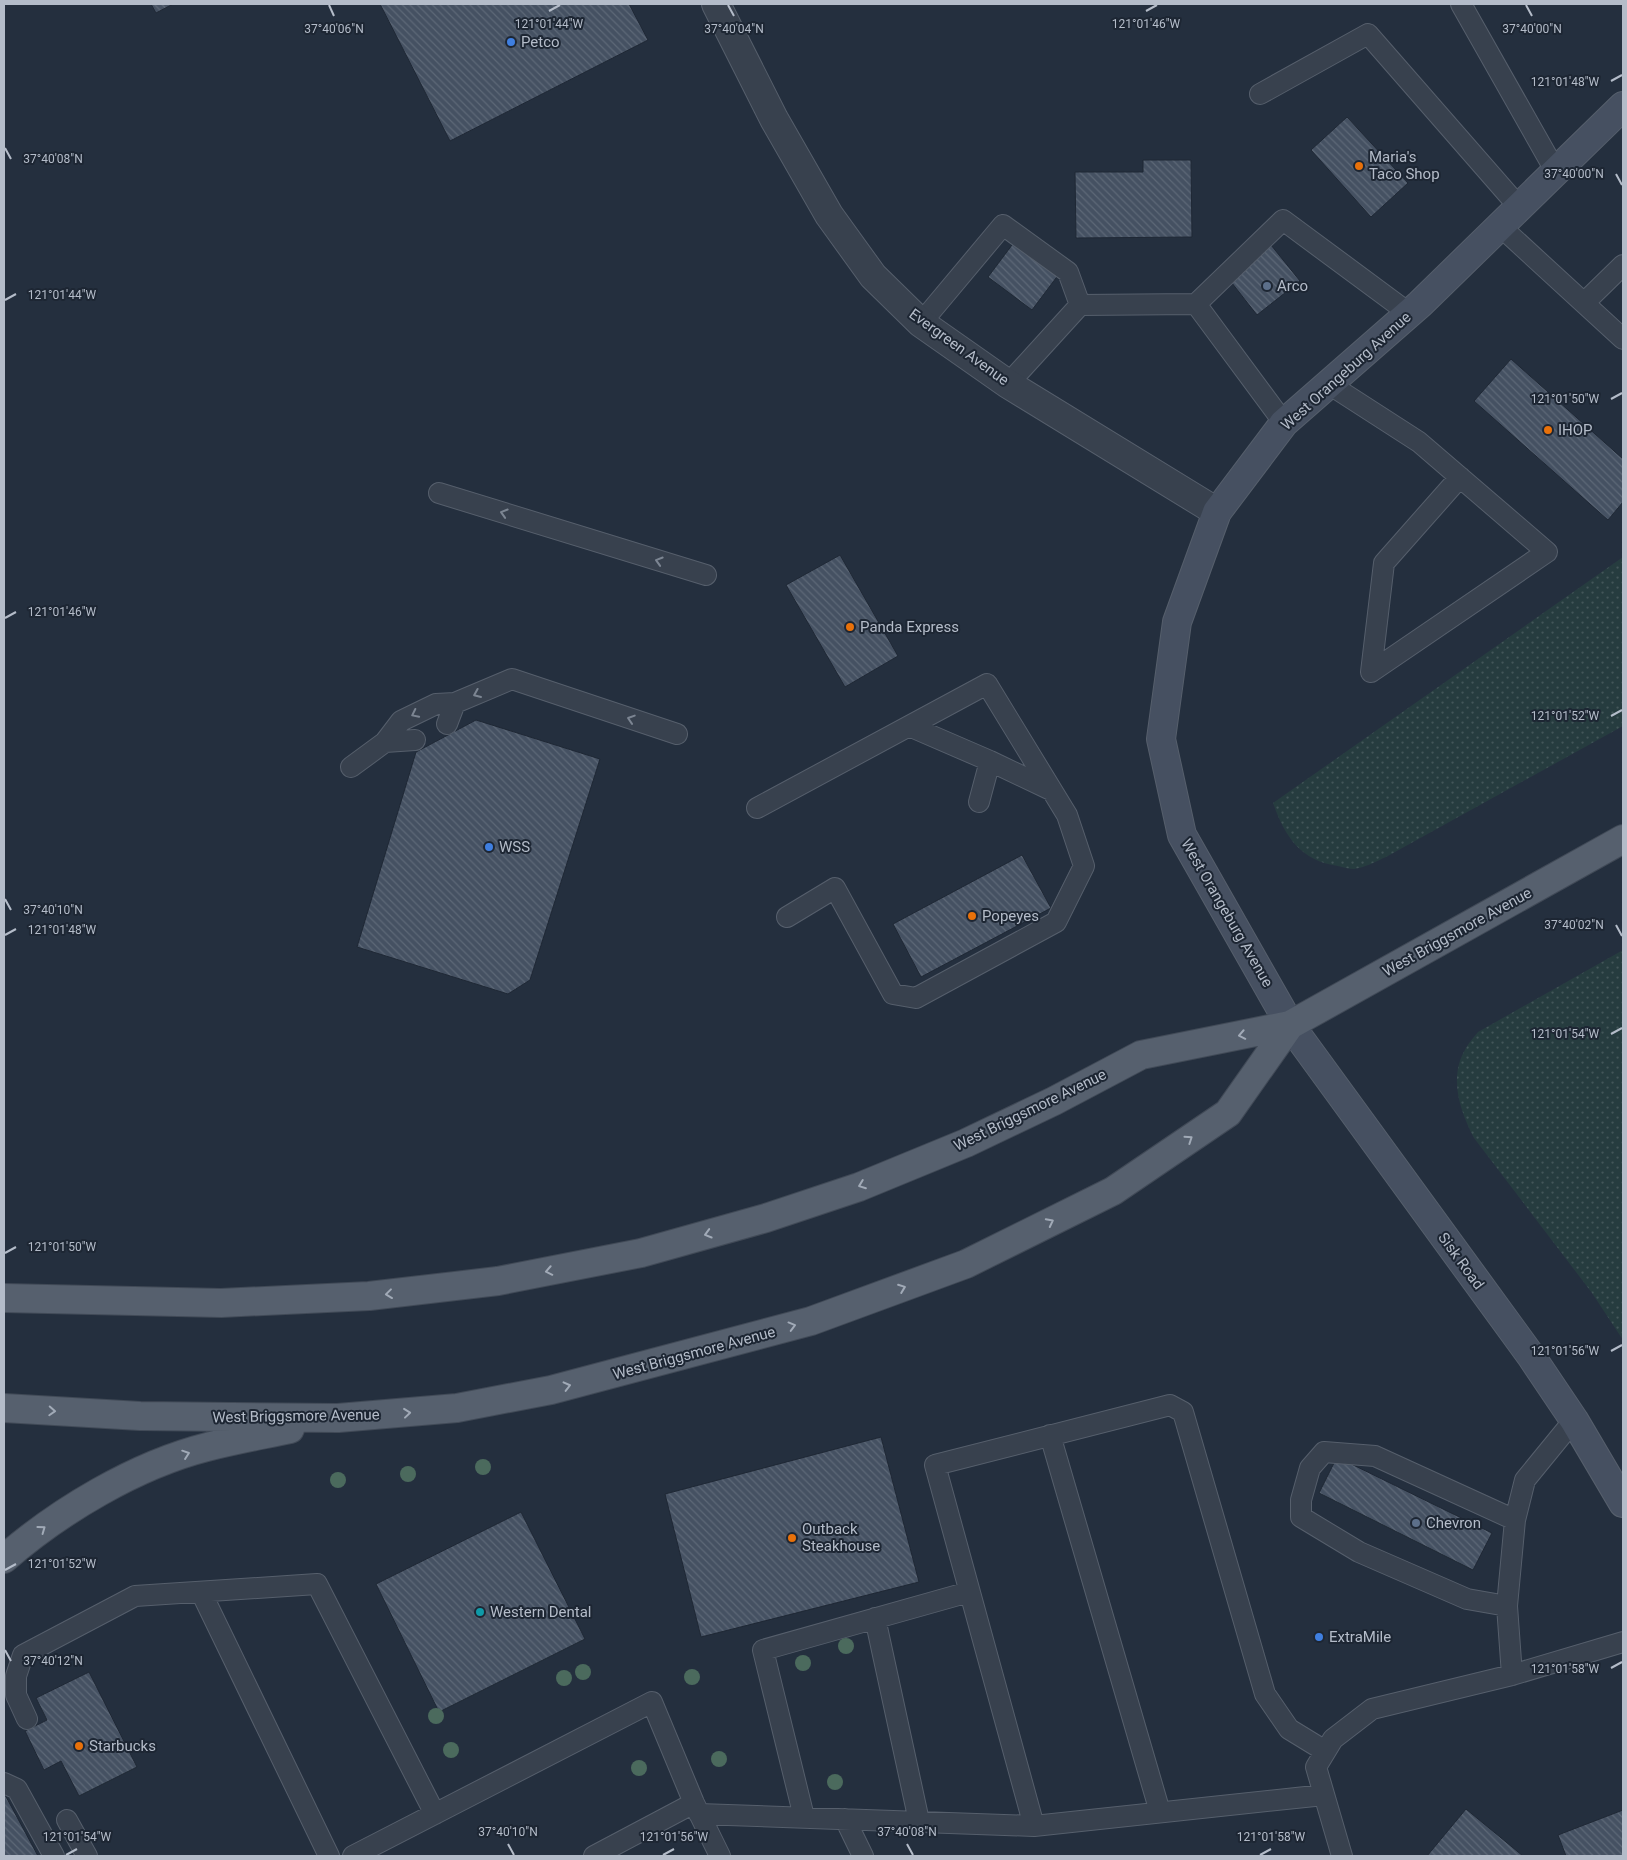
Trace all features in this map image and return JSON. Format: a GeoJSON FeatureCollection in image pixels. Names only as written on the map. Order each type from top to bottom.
{"type":"FeatureCollection","features":[{"type":"Feature","properties":{"kind":"main road","name":"West Briggsmore Avenue"},"geometry":{"type":"LineString","coordinates":[[4,1298],[221,1304],[369,1296],[498,1281],[641,1253],[766,1218],[859,1187],[984,1135],[1141,1055],[1290,1025],[1623,838]]}},
{"type":"Feature","properties":{"kind":"main road","name":"West Briggsmore Avenue"},"geometry":{"type":"LineString","coordinates":[[4,1408],[140,1416],[338,1418],[457,1408],[551,1390],[811,1321],[966,1264],[1113,1190],[1228,1113],[1290,1025]]}},
{"type":"Feature","properties":{"kind":"main road"},"geometry":{"type":"LineString","coordinates":[[4,1559],[61,1516],[129,1477],[155,1465],[206,1447],[338,1418]]}},
{"type":"Feature","properties":{"kind":"street","name":"Evergreen Avenue"},"geometry":{"type":"LineString","coordinates":[[716,4],[774,119],[828,215],[873,276],[921,323],[1008,384],[1217,512]]}},
{"type":"Feature","properties":{"kind":"street","name":"West Orangeburg Avenue"},"geometry":{"type":"LineString","coordinates":[[1290,1025],[1182,834],[1161,739],[1177,622],[1217,512],[1284,423],[1410,314],[1623,106]]}},
{"type":"Feature","properties":{"kind":"street","name":"Sisk Road"},"geometry":{"type":"LineString","coordinates":[[1290,1025],[1531,1356],[1574,1420],[1623,1503]]}},
{"type":"Feature","properties":{"kind":"lane"},"geometry":{"type":"LineString","coordinates":[[1461,4],[1556,172]]}},
{"type":"Feature","properties":{"kind":"lane"},"geometry":{"type":"LineString","coordinates":[[1260,94],[1368,34],[1509,217],[1584,303],[1623,339]]}},
{"type":"Feature","properties":{"kind":"lane"},"geometry":{"type":"LineString","coordinates":[[1008,384],[1080,305],[1196,304],[1283,220],[1410,314]]}},
{"type":"Feature","properties":{"kind":"lane"},"geometry":{"type":"LineString","coordinates":[[921,323],[1003,225],[1068,272],[1080,305]]}},
{"type":"Feature","properties":{"kind":"lane"},"geometry":{"type":"LineString","coordinates":[[1584,303],[1623,265]]}},
{"type":"Feature","properties":{"kind":"lane"},"geometry":{"type":"LineString","coordinates":[[1196,304],[1284,423]]}},
{"type":"Feature","properties":{"kind":"lane"},"geometry":{"type":"LineString","coordinates":[[1329,384],[1419,442],[1460,477],[1547,552],[1370,672],[1384,563],[1460,477]]}},
{"type":"Feature","properties":{"kind":"lane"},"geometry":{"type":"LineString","coordinates":[[438,493],[706,575]]}},
{"type":"Feature","properties":{"kind":"lane"},"geometry":{"type":"LineString","coordinates":[[351,767],[385,742],[401,721],[436,704],[455,703],[512,679],[677,734]]}},
{"type":"Feature","properties":{"kind":"lane"},"geometry":{"type":"LineString","coordinates":[[757,808],[987,684],[1067,815],[1084,866],[1056,922],[916,998],[893,994],[835,888],[787,917]]}},
{"type":"Feature","properties":{"kind":"lane"},"geometry":{"type":"LineString","coordinates":[[447,724],[455,703]]}},
{"type":"Feature","properties":{"kind":"lane"},"geometry":{"type":"LineString","coordinates":[[909,726],[990,760],[1051,790]]}},
{"type":"Feature","properties":{"kind":"lane"},"geometry":{"type":"LineString","coordinates":[[385,742],[415,740]]}},
{"type":"Feature","properties":{"kind":"lane"},"geometry":{"type":"LineString","coordinates":[[979,802],[990,760]]}},
{"type":"Feature","properties":{"kind":"lane"},"geometry":{"type":"LineString","coordinates":[[1034,1826],[935,1465],[1170,1406],[1183,1412],[1265,1694],[1289,1729],[1326,1751]]}},
{"type":"Feature","properties":{"kind":"lane"},"geometry":{"type":"LineString","coordinates":[[1512,1675],[1506,1606],[1515,1520],[1525,1480],[1574,1420]]}},
{"type":"Feature","properties":{"kind":"lane"},"geometry":{"type":"LineString","coordinates":[[1050,1436],[1160,1812]]}},
{"type":"Feature","properties":{"kind":"lane"},"geometry":{"type":"LineString","coordinates":[[1506,1606],[1468,1599],[1358,1552],[1301,1516],[1301,1500],[1310,1468],[1324,1452],[1375,1456],[1515,1520]]}},
{"type":"Feature","properties":{"kind":"lane"},"geometry":{"type":"LineString","coordinates":[[27,1719],[16,1695],[16,1676],[23,1655],[135,1596],[318,1584],[435,1814]]}},
{"type":"Feature","properties":{"kind":"lane"},"geometry":{"type":"LineString","coordinates":[[201,1592],[329,1856]]}},
{"type":"Feature","properties":{"kind":"lane"},"geometry":{"type":"LineString","coordinates":[[804,1817],[763,1650],[969,1592]]}},
{"type":"Feature","properties":{"kind":"lane"},"geometry":{"type":"LineString","coordinates":[[875,1618],[918,1821]]}},
{"type":"Feature","properties":{"kind":"lane"},"geometry":{"type":"LineString","coordinates":[[1342,1856],[1316,1767],[1333,1739],[1372,1710],[1512,1675],[1623,1642]]}},
{"type":"Feature","properties":{"kind":"lane"},"geometry":{"type":"LineString","coordinates":[[353,1856],[652,1702],[697,1809],[720,1856]]}},
{"type":"Feature","properties":{"kind":"lane"},"geometry":{"type":"LineString","coordinates":[[4,1783],[17,1789],[54,1856]]}},
{"type":"Feature","properties":{"kind":"lane"},"geometry":{"type":"LineString","coordinates":[[594,1856],[697,1809],[804,1817],[1034,1826],[1324,1795]]}},
{"type":"Feature","properties":{"kind":"lane"},"geometry":{"type":"LineString","coordinates":[[845,1818],[863,1856]]}},
{"type":"Feature","properties":{"kind":"lane"},"geometry":{"type":"LineString","coordinates":[[67,1820],[87,1856]]}},
{"type":"Feature","properties":{"kind":"green space"},"geometry":{"type":"Polygon","coordinates":[[[1623,557],[1623,726],[1386,857],[1366,866],[1352,869],[1314,859],[1304,853],[1289,837],[1273,803],[1623,557]]]}},
{"type":"Feature","properties":{"kind":"green space"},"geometry":{"type":"Polygon","coordinates":[[[1623,950],[1623,1340],[1592,1293],[1474,1138],[1464,1117],[1457,1082],[1461,1059],[1467,1046],[1478,1032],[1623,950]]]}},
{"type":"Feature","properties":{"kind":"building"},"geometry":{"type":"Polygon","coordinates":[[[151,4],[173,4],[156,13],[151,4]]]}},
{"type":"Feature","properties":{"kind":"building"},"geometry":{"type":"Polygon","coordinates":[[[380,4],[629,4],[648,40],[450,141],[380,4]]]}},
{"type":"Feature","properties":{"kind":"building","name":"Maria's Taco Shop"},"geometry":{"type":"Polygon","coordinates":[[[1347,117],[1408,183],[1371,217],[1311,150],[1347,117]]]}},
{"type":"Feature","properties":{"kind":"building"},"geometry":{"type":"Polygon","coordinates":[[[1143,160],[1191,160],[1192,237],[1076,238],[1075,172],[1143,172],[1143,160]]]}},
{"type":"Feature","properties":{"kind":"building"},"geometry":{"type":"Polygon","coordinates":[[[1015,241],[1059,274],[1032,310],[988,277],[1015,241]]]}},
{"type":"Feature","properties":{"kind":"building"},"geometry":{"type":"Polygon","coordinates":[[[1271,245],[1300,281],[1257,315],[1228,278],[1271,245]]]}},
{"type":"Feature","properties":{"kind":"building","name":"IHOP"},"geometry":{"type":"Polygon","coordinates":[[[1511,359],[1623,459],[1623,502],[1608,520],[1474,401],[1511,359]]]}},
{"type":"Feature","properties":{"kind":"building"},"geometry":{"type":"Polygon","coordinates":[[[840,555],[898,656],[845,687],[786,585],[840,555]]]}},
{"type":"Feature","properties":{"kind":"building"},"geometry":{"type":"Polygon","coordinates":[[[476,720],[600,759],[530,980],[508,994],[357,947],[416,752],[476,720]]]}},
{"type":"Feature","properties":{"kind":"building","name":"Popeyes"},"geometry":{"type":"Polygon","coordinates":[[[1022,855],[1051,908],[921,977],[893,924],[1022,855]]]}},
{"type":"Feature","properties":{"kind":"building","name":"Outback Steakhouse"},"geometry":{"type":"Polygon","coordinates":[[[881,1437],[919,1582],[701,1637],[665,1494],[881,1437]]]}},
{"type":"Feature","properties":{"kind":"building"},"geometry":{"type":"Polygon","coordinates":[[[1337,1457],[1492,1533],[1473,1570],[1319,1493],[1337,1457]]]}},
{"type":"Feature","properties":{"kind":"building","name":"Western Dental"},"geometry":{"type":"Polygon","coordinates":[[[521,1512],[585,1639],[439,1712],[376,1584],[521,1512]]]}},
{"type":"Feature","properties":{"kind":"building","name":"Starbucks"},"geometry":{"type":"Polygon","coordinates":[[[89,1672],[137,1767],[79,1796],[61,1761],[44,1770],[25,1731],[47,1720],[36,1698],[89,1672]]]}},
{"type":"Feature","properties":{"kind":"building"},"geometry":{"type":"Polygon","coordinates":[[[4,1793],[38,1856],[4,1856],[4,1793]]]}},
{"type":"Feature","properties":{"kind":"building"},"geometry":{"type":"Polygon","coordinates":[[[1466,1809],[1523,1856],[1427,1856],[1466,1809]]]}},
{"type":"Feature","properties":{"kind":"building"},"geometry":{"type":"Polygon","coordinates":[[[1623,1810],[1623,1856],[1566,1856],[1558,1835],[1623,1810]]]}},
{"type":"Feature","properties":{"kind":"place","name":"Petco"},"geometry":{"type":"Point","coordinates":[511,42]}},
{"type":"Feature","properties":{"kind":"place","name":"Maria's Taco Shop"},"geometry":{"type":"Point","coordinates":[1359,166]}},
{"type":"Feature","properties":{"kind":"place","name":"Arco"},"geometry":{"type":"Point","coordinates":[1267,286]}},
{"type":"Feature","properties":{"kind":"place","name":"IHOP"},"geometry":{"type":"Point","coordinates":[1548,430]}},
{"type":"Feature","properties":{"kind":"place","name":"Panda Express"},"geometry":{"type":"Point","coordinates":[850,627]}},
{"type":"Feature","properties":{"kind":"place","name":"WSS"},"geometry":{"type":"Point","coordinates":[489,847]}},
{"type":"Feature","properties":{"kind":"place","name":"Popeyes"},"geometry":{"type":"Point","coordinates":[972,916]}},
{"type":"Feature","properties":{"kind":"place","name":"Chevron"},"geometry":{"type":"Point","coordinates":[1416,1523]}},
{"type":"Feature","properties":{"kind":"place","name":"Outback Steakhouse"},"geometry":{"type":"Point","coordinates":[792,1538]}},
{"type":"Feature","properties":{"kind":"place","name":"Western Dental"},"geometry":{"type":"Point","coordinates":[480,1612]}},
{"type":"Feature","properties":{"kind":"place","name":"ExtraMile"},"geometry":{"type":"Point","coordinates":[1319,1637]}},
{"type":"Feature","properties":{"kind":"place","name":"Starbucks"},"geometry":{"type":"Point","coordinates":[79,1746]}}]}
